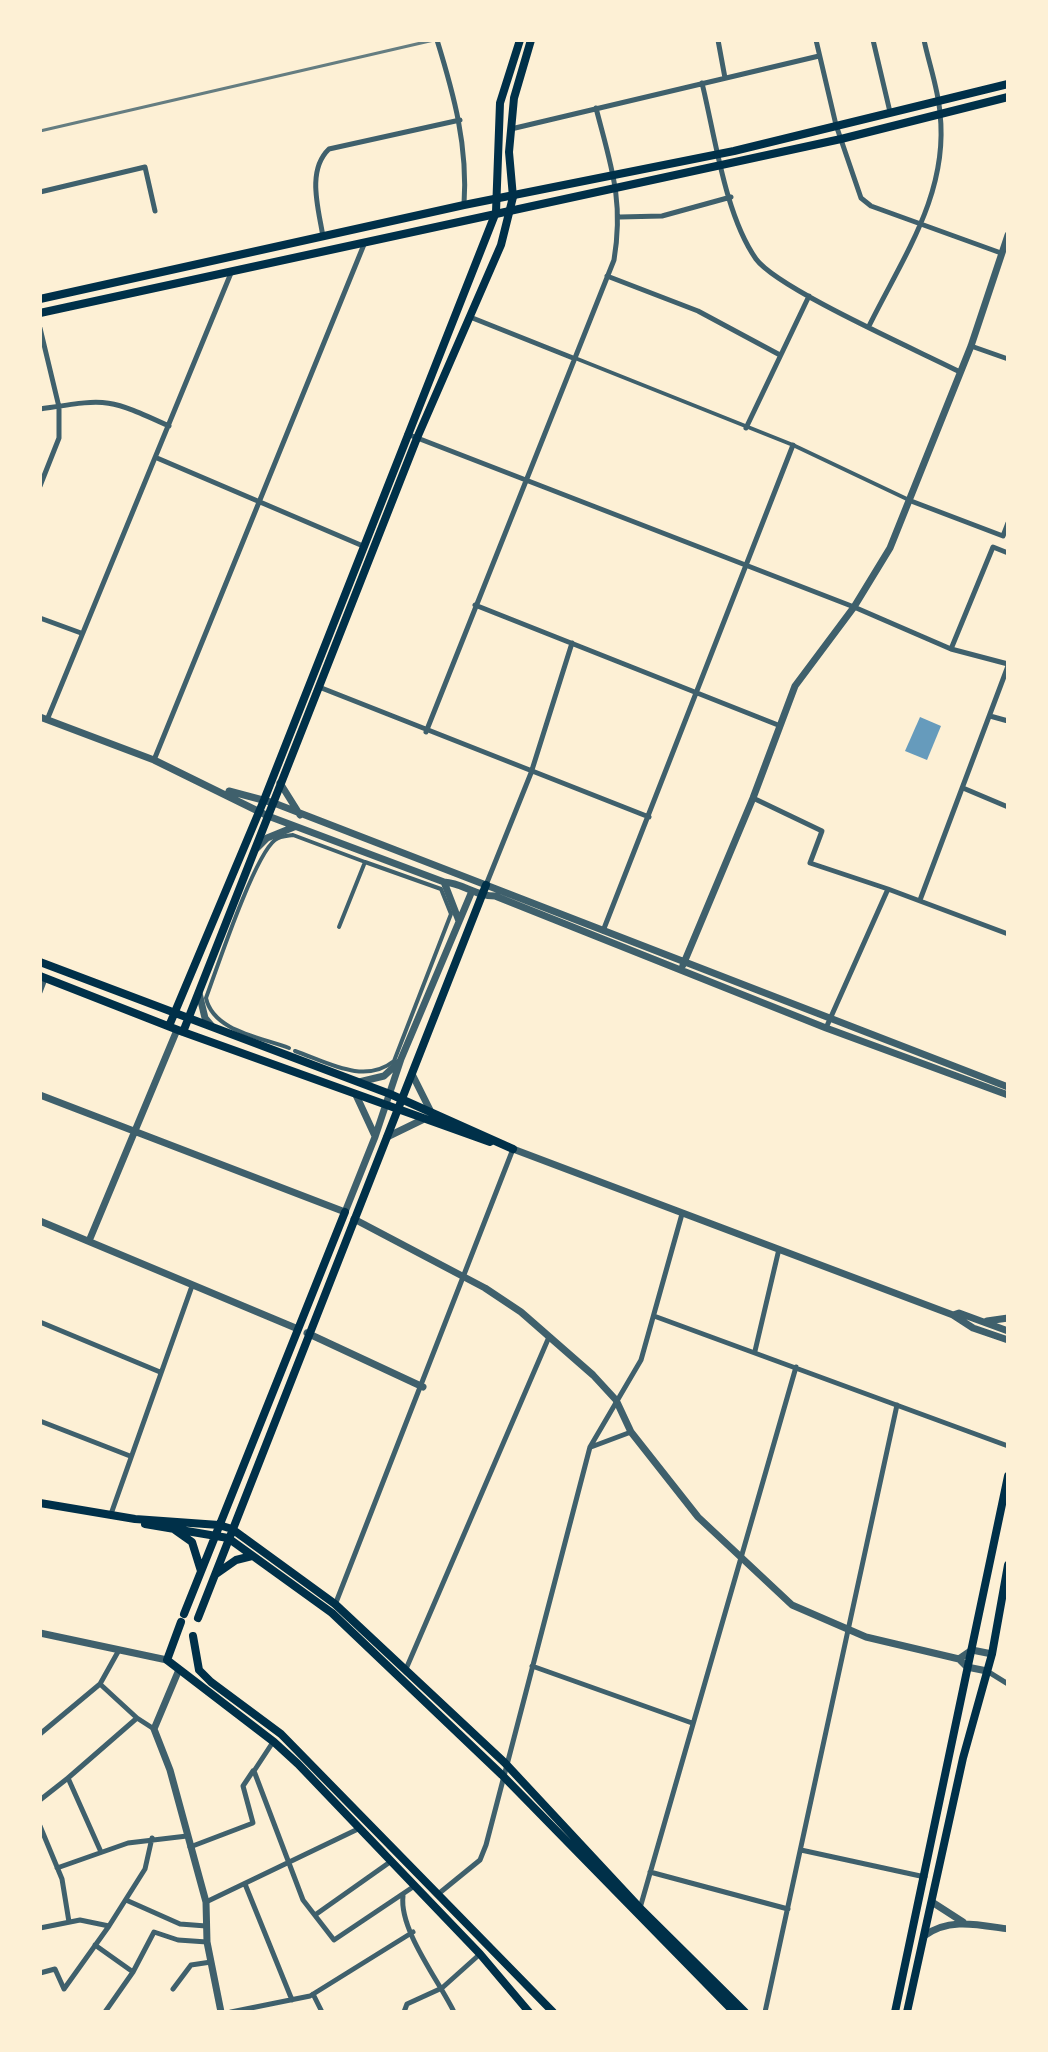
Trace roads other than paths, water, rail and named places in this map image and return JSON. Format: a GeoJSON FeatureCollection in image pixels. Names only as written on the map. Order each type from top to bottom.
{"type":"FeatureCollection","features":[{"type":"Feature","properties":{"kind":"main road"},"geometry":{"type":"LineString","coordinates":[[177,1029],[173,1011],[264,800],[496,212],[500,103],[520,40]]}},
{"type":"Feature","properties":{"kind":"main road"},"geometry":{"type":"LineString","coordinates":[[177,1029],[189,1018],[317,687],[512,208],[511,129],[514,98],[531,40]]}},
{"type":"Feature","properties":{"kind":"main road"},"geometry":{"type":"LineString","coordinates":[[40,313],[496,212],[1008,84]]}},
{"type":"Feature","properties":{"kind":"main road"},"geometry":{"type":"LineString","coordinates":[[40,299],[464,205],[722,165],[1008,97]]}},
{"type":"Feature","properties":{"kind":"main road"},"geometry":{"type":"LineString","coordinates":[[486,885],[413,1076],[399,1110],[380,1138],[354,1219],[218,1530],[167,1660],[178,1672],[274,1742],[480,1954],[529,2012]]}},
{"type":"Feature","properties":{"kind":"main road"},"geometry":{"type":"LineString","coordinates":[[40,962],[403,1099],[513,1149]]}},
{"type":"Feature","properties":{"kind":"main road"},"geometry":{"type":"LineString","coordinates":[[43,977],[422,1120],[513,1149]]}},
{"type":"Feature","properties":{"kind":"main road"},"geometry":{"type":"LineString","coordinates":[[198,1618],[345,1212]]}},
{"type":"Feature","properties":{"kind":"main road"},"geometry":{"type":"LineString","coordinates":[[895,2012],[926,1877],[1008,1476]]}},
{"type":"Feature","properties":{"kind":"main road"},"geometry":{"type":"LineString","coordinates":[[40,1503],[230,1534],[334,1609],[505,1763],[639,1913],[745,2012]]}},
{"type":"Feature","properties":{"kind":"main road"},"geometry":{"type":"LineString","coordinates":[[135,1519],[146,1525],[218,1530]]}},
{"type":"Feature","properties":{"kind":"main road"},"geometry":{"type":"LineString","coordinates":[[171,1528],[192,1542],[201,1572]]}},
{"type":"Feature","properties":{"kind":"main road"},"geometry":{"type":"LineString","coordinates":[[230,1534],[252,1556],[334,1609],[402,1681],[502,1775],[734,2012]]}},
{"type":"Feature","properties":{"kind":"main road"},"geometry":{"type":"LineString","coordinates":[[213,1577],[236,1560],[252,1556]]}},
{"type":"Feature","properties":{"kind":"main road"},"geometry":{"type":"LineString","coordinates":[[907,2012],[963,1758],[992,1654],[1008,1565]]}},
{"type":"Feature","properties":{"kind":"main road"},"geometry":{"type":"LineString","coordinates":[[193,1636],[199,1670],[281,1734],[553,2012]]}},
{"type":"Feature","properties":{"kind":"street"},"geometry":{"type":"LineString","coordinates":[[437,40],[460,120],[467,166],[464,205]]}},
{"type":"Feature","properties":{"kind":"street"},"geometry":{"type":"LineString","coordinates":[[718,40],[725,78]]}},
{"type":"Feature","properties":{"kind":"street"},"geometry":{"type":"LineString","coordinates":[[816,40],[836,125],[861,198],[871,206],[1001,253]]}},
{"type":"Feature","properties":{"kind":"street"},"geometry":{"type":"LineString","coordinates":[[873,40],[890,112]]}},
{"type":"Feature","properties":{"kind":"street"},"geometry":{"type":"LineString","coordinates":[[869,326],[923,223],[939,170],[940,113],[924,40]]}},
{"type":"Feature","properties":{"kind":"street"},"geometry":{"type":"LineString","coordinates":[[511,129],[819,56]]}},
{"type":"Feature","properties":{"kind":"street"},"geometry":{"type":"LineString","coordinates":[[702,83],[741,233],[757,262],[809,296],[960,372]]}},
{"type":"Feature","properties":{"kind":"street"},"geometry":{"type":"LineString","coordinates":[[426,732],[614,260],[620,217],[615,181],[596,108]]}},
{"type":"Feature","properties":{"kind":"street"},"geometry":{"type":"LineString","coordinates":[[323,237],[315,185],[321,156],[329,149],[460,120]]}},
{"type":"Feature","properties":{"kind":"street"},"geometry":{"type":"LineString","coordinates":[[40,192],[145,167],[155,211]]}},
{"type":"Feature","properties":{"kind":"street"},"geometry":{"type":"LineString","coordinates":[[620,217],[662,216],[731,197]]}},
{"type":"Feature","properties":{"kind":"street"},"geometry":{"type":"LineString","coordinates":[[682,967],[753,798],[795,686],[854,607],[890,548],[911,501],[971,346],[1008,235]]}},
{"type":"Feature","properties":{"kind":"street"},"geometry":{"type":"LineString","coordinates":[[154,760],[365,242]]}},
{"type":"Feature","properties":{"kind":"street"},"geometry":{"type":"LineString","coordinates":[[231,272],[157,458],[44,719],[154,760],[268,816],[444,882],[459,883],[482,896],[495,896],[599,940],[830,1020],[1008,1087]]}},
{"type":"Feature","properties":{"kind":"street"},"geometry":{"type":"LineString","coordinates":[[607,276],[698,311],[780,355]]}},
{"type":"Feature","properties":{"kind":"street"},"geometry":{"type":"LineString","coordinates":[[746,428],[809,296]]}},
{"type":"Feature","properties":{"kind":"street"},"geometry":{"type":"LineString","coordinates":[[470,317],[793,445],[911,501],[1003,536],[1008,523]]}},
{"type":"Feature","properties":{"kind":"street"},"geometry":{"type":"LineString","coordinates":[[40,328],[59,407],[59,438],[40,486]]}},
{"type":"Feature","properties":{"kind":"street"},"geometry":{"type":"LineString","coordinates":[[971,346],[1008,359]]}},
{"type":"Feature","properties":{"kind":"street"},"geometry":{"type":"LineString","coordinates":[[40,409],[88,400],[115,402],[169,426]]}},
{"type":"Feature","properties":{"kind":"street"},"geometry":{"type":"LineString","coordinates":[[406,434],[854,607],[951,649],[1008,665],[920,900]]}},
{"type":"Feature","properties":{"kind":"street"},"geometry":{"type":"LineString","coordinates":[[599,940],[793,445]]}},
{"type":"Feature","properties":{"kind":"street"},"geometry":{"type":"LineString","coordinates":[[157,458],[363,546]]}},
{"type":"Feature","properties":{"kind":"street"},"geometry":{"type":"LineString","coordinates":[[951,649],[993,547],[1008,553]]}},
{"type":"Feature","properties":{"kind":"street"},"geometry":{"type":"LineString","coordinates":[[475,605],[778,725]]}},
{"type":"Feature","properties":{"kind":"street"},"geometry":{"type":"LineString","coordinates":[[40,618],[81,633]]}},
{"type":"Feature","properties":{"kind":"street"},"geometry":{"type":"LineString","coordinates":[[486,885],[531,773],[572,643]]}},
{"type":"Feature","properties":{"kind":"street"},"geometry":{"type":"LineString","coordinates":[[317,687],[649,817]]}},
{"type":"Feature","properties":{"kind":"street"},"geometry":{"type":"LineString","coordinates":[[990,716],[1008,721]]}},
{"type":"Feature","properties":{"kind":"street"},"geometry":{"type":"LineString","coordinates":[[280,783],[302,816]]}},
{"type":"Feature","properties":{"kind":"street"},"geometry":{"type":"LineString","coordinates":[[216,788],[274,803],[476,881],[603,931],[826,1028],[1008,1095]]}},
{"type":"Feature","properties":{"kind":"street"},"geometry":{"type":"LineString","coordinates":[[963,788],[1008,807]]}},
{"type":"Feature","properties":{"kind":"street"},"geometry":{"type":"LineString","coordinates":[[753,798],[822,831],[810,863],[1008,934]]}},
{"type":"Feature","properties":{"kind":"street"},"geometry":{"type":"LineString","coordinates":[[255,849],[267,838],[297,827]]}},
{"type":"Feature","properties":{"kind":"street"},"geometry":{"type":"LineString","coordinates":[[293,835],[365,862],[441,889],[451,914],[394,1061],[388,1066],[360,1073],[221,1023],[208,1008],[206,998],[265,851],[284,836],[293,835]]}},
{"type":"Feature","properties":{"kind":"street"},"geometry":{"type":"LineString","coordinates":[[339,927],[365,862]]}},
{"type":"Feature","properties":{"kind":"street"},"geometry":{"type":"LineString","coordinates":[[40,1095],[345,1212],[380,1138],[385,1106],[401,1059],[476,881]]}},
{"type":"Feature","properties":{"kind":"street"},"geometry":{"type":"LineString","coordinates":[[444,882],[459,922]]}},
{"type":"Feature","properties":{"kind":"street"},"geometry":{"type":"LineString","coordinates":[[826,1028],[888,889]]}},
{"type":"Feature","properties":{"kind":"street"},"geometry":{"type":"LineString","coordinates":[[40,992],[43,977]]}},
{"type":"Feature","properties":{"kind":"street"},"geometry":{"type":"LineString","coordinates":[[199,993],[205,1018],[213,1027]]}},
{"type":"Feature","properties":{"kind":"street"},"geometry":{"type":"LineString","coordinates":[[89,1241],[177,1029]]}},
{"type":"Feature","properties":{"kind":"street"},"geometry":{"type":"LineString","coordinates":[[355,1082],[384,1076],[401,1059]]}},
{"type":"Feature","properties":{"kind":"street"},"geometry":{"type":"LineString","coordinates":[[413,1076],[422,1102],[431,1112]]}},
{"type":"Feature","properties":{"kind":"street"},"geometry":{"type":"LineString","coordinates":[[356,1095],[380,1138]]}},
{"type":"Feature","properties":{"kind":"street"},"geometry":{"type":"LineString","coordinates":[[380,1138],[422,1120]]}},
{"type":"Feature","properties":{"kind":"street"},"geometry":{"type":"LineString","coordinates":[[334,1609],[423,1387],[513,1149],[953,1315],[979,1320],[1008,1331]]}},
{"type":"Feature","properties":{"kind":"street"},"geometry":{"type":"LineString","coordinates":[[436,1895],[480,1860],[590,1447],[641,1360],[682,1214]]}},
{"type":"Feature","properties":{"kind":"street"},"geometry":{"type":"LineString","coordinates":[[354,1219],[463,1276],[521,1312],[593,1375],[616,1400],[631,1432],[698,1517],[792,1605],[866,1637],[959,1659],[967,1667],[987,1671],[1008,1684]]}},
{"type":"Feature","properties":{"kind":"street"},"geometry":{"type":"LineString","coordinates":[[40,1221],[303,1331],[423,1387]]}},
{"type":"Feature","properties":{"kind":"street"},"geometry":{"type":"LineString","coordinates":[[755,1351],[779,1249]]}},
{"type":"Feature","properties":{"kind":"street"},"geometry":{"type":"LineString","coordinates":[[111,1514],[192,1286]]}},
{"type":"Feature","properties":{"kind":"street"},"geometry":{"type":"LineString","coordinates":[[953,1315],[973,1328],[1008,1340]]}},
{"type":"Feature","properties":{"kind":"street"},"geometry":{"type":"LineString","coordinates":[[654,1316],[1008,1446]]}},
{"type":"Feature","properties":{"kind":"street"},"geometry":{"type":"LineString","coordinates":[[979,1320],[1008,1318]]}},
{"type":"Feature","properties":{"kind":"street"},"geometry":{"type":"LineString","coordinates":[[40,1322],[160,1372]]}},
{"type":"Feature","properties":{"kind":"street"},"geometry":{"type":"LineString","coordinates":[[402,1681],[549,1337]]}},
{"type":"Feature","properties":{"kind":"street"},"geometry":{"type":"LineString","coordinates":[[639,1913],[739,1555],[796,1367]]}},
{"type":"Feature","properties":{"kind":"street"},"geometry":{"type":"LineString","coordinates":[[765,2012],[897,1405]]}},
{"type":"Feature","properties":{"kind":"street"},"geometry":{"type":"LineString","coordinates":[[40,1421],[130,1456]]}},
{"type":"Feature","properties":{"kind":"street"},"geometry":{"type":"LineString","coordinates":[[590,1447],[631,1432]]}},
{"type":"Feature","properties":{"kind":"street"},"geometry":{"type":"LineString","coordinates":[[40,1633],[167,1660]]}},
{"type":"Feature","properties":{"kind":"street"},"geometry":{"type":"LineString","coordinates":[[40,1734],[100,1684],[120,1649]]}},
{"type":"Feature","properties":{"kind":"street"},"geometry":{"type":"LineString","coordinates":[[959,1659],[972,1650],[992,1654]]}},
{"type":"Feature","properties":{"kind":"street"},"geometry":{"type":"LineString","coordinates":[[532,1666],[692,1723]]}},
{"type":"Feature","properties":{"kind":"street"},"geometry":{"type":"LineString","coordinates":[[154,1729],[178,1672]]}},
{"type":"Feature","properties":{"kind":"street"},"geometry":{"type":"LineString","coordinates":[[100,1684],[137,1718],[154,1729],[170,1770],[206,1902],[207,1942],[221,2012]]}},
{"type":"Feature","properties":{"kind":"street"},"geometry":{"type":"LineString","coordinates":[[40,1800],[137,1718]]}},
{"type":"Feature","properties":{"kind":"street"},"geometry":{"type":"LineString","coordinates":[[190,1847],[253,1823],[243,1786],[274,1742]]}},
{"type":"Feature","properties":{"kind":"street"},"geometry":{"type":"LineString","coordinates":[[254,1771],[303,1900],[334,1940],[413,1887]]}},
{"type":"Feature","properties":{"kind":"street"},"geometry":{"type":"LineString","coordinates":[[68,1778],[101,1852]]}},
{"type":"Feature","properties":{"kind":"street"},"geometry":{"type":"LineString","coordinates":[[40,1826],[57,1868],[69,1922]]}},
{"type":"Feature","properties":{"kind":"street"},"geometry":{"type":"LineString","coordinates":[[206,1902],[358,1829]]}},
{"type":"Feature","properties":{"kind":"street"},"geometry":{"type":"LineString","coordinates":[[57,1868],[152,1838],[187,1836]]}},
{"type":"Feature","properties":{"kind":"street"},"geometry":{"type":"LineString","coordinates":[[40,1973],[55,1969],[64,1989],[145,1869],[152,1838]]}},
{"type":"Feature","properties":{"kind":"street"},"geometry":{"type":"LineString","coordinates":[[801,1850],[926,1877]]}},
{"type":"Feature","properties":{"kind":"street"},"geometry":{"type":"LineString","coordinates":[[315,1915],[390,1862]]}},
{"type":"Feature","properties":{"kind":"street"},"geometry":{"type":"LineString","coordinates":[[650,1872],[788,1909]]}},
{"type":"Feature","properties":{"kind":"street"},"geometry":{"type":"LineString","coordinates":[[245,1884],[292,2000]]}},
{"type":"Feature","properties":{"kind":"street"},"geometry":{"type":"LineString","coordinates":[[403,1895],[401,1909],[433,1977],[454,2012]]}},
{"type":"Feature","properties":{"kind":"street"},"geometry":{"type":"LineString","coordinates":[[126,1900],[180,1924],[206,1926]]}},
{"type":"Feature","properties":{"kind":"street"},"geometry":{"type":"LineString","coordinates":[[932,1902],[965,1923]]}},
{"type":"Feature","properties":{"kind":"street"},"geometry":{"type":"LineString","coordinates":[[40,1928],[80,1920],[109,1926]]}},
{"type":"Feature","properties":{"kind":"street"},"geometry":{"type":"LineString","coordinates":[[924,1936],[935,1928],[965,1923],[1008,1929]]}},
{"type":"Feature","properties":{"kind":"street"},"geometry":{"type":"LineString","coordinates":[[105,2012],[133,1972],[154,1932],[178,1940],[207,1942]]}},
{"type":"Feature","properties":{"kind":"street"},"geometry":{"type":"LineString","coordinates":[[231,2012],[313,1994],[413,1932]]}},
{"type":"Feature","properties":{"kind":"street"},"geometry":{"type":"LineString","coordinates":[[95,1945],[133,1972]]}},
{"type":"Feature","properties":{"kind":"street"},"geometry":{"type":"LineString","coordinates":[[404,2012],[407,2004],[442,1988],[480,1954]]}},
{"type":"Feature","properties":{"kind":"street"},"geometry":{"type":"LineString","coordinates":[[173,1989],[191,1965],[212,1962]]}},
{"type":"Feature","properties":{"kind":"street"},"geometry":{"type":"LineString","coordinates":[[313,1994],[322,2012]]}},
{"type":"Feature","properties":{"kind":"water"},"geometry":{"type":"Polygon","coordinates":[[[920,717],[941,726],[927,760],[905,751],[920,717]]]}},
{"type":"Feature","properties":{"kind":"railway"},"geometry":{"type":"LineString","coordinates":[[40,131],[434,40]]}}]}
